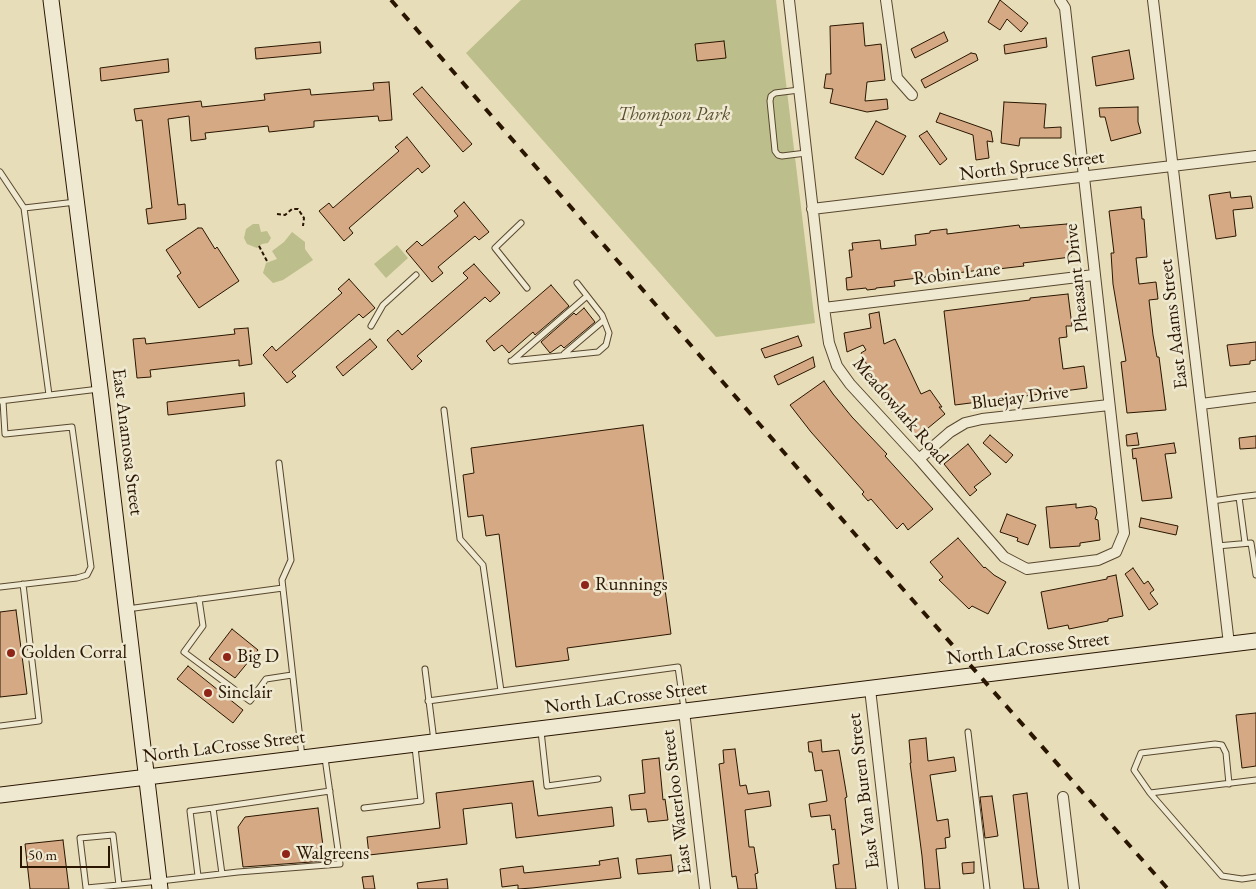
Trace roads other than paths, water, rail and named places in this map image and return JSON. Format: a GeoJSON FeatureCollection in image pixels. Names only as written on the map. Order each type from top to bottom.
{"type":"FeatureCollection","features":[{"type":"Feature","properties":{"kind":"main road","name":"East Anamosa Street"},"geometry":{"type":"LineString","coordinates":[[51,0],[160,885]]}},
{"type":"Feature","properties":{"kind":"main road","name":"North LaCrosse Street"},"geometry":{"type":"LineString","coordinates":[[0,795],[1256,641]]}},
{"type":"Feature","properties":{"kind":"street","name":"Meadowlark Road"},"geometry":{"type":"LineString","coordinates":[[789,0],[824,308],[829,343],[837,366],[850,384],[919,459],[1004,557],[1027,569],[1098,560],[1116,552]]}},
{"type":"Feature","properties":{"kind":"street"},"geometry":{"type":"LineString","coordinates":[[886,0],[897,78],[912,95]]}},
{"type":"Feature","properties":{"kind":"street","name":"Pheasant Drive"},"geometry":{"type":"LineString","coordinates":[[1060,0],[1066,8],[1124,533],[1116,552]]}},
{"type":"Feature","properties":{"kind":"street","name":"East Adams Street"},"geometry":{"type":"LineString","coordinates":[[1153,0],[1228,644]]}},
{"type":"Feature","properties":{"kind":"street","name":"North Spruce Street"},"geometry":{"type":"LineString","coordinates":[[812,209],[1256,156]]}},
{"type":"Feature","properties":{"kind":"street","name":"Robin Lane"},"geometry":{"type":"LineString","coordinates":[[824,308],[1094,275]]}},
{"type":"Feature","properties":{"kind":"street"},"geometry":{"type":"LineString","coordinates":[[1201,404],[1256,397]]}},
{"type":"Feature","properties":{"kind":"street","name":"Bluejay Drive"},"geometry":{"type":"LineString","coordinates":[[919,459],[950,432],[965,423],[982,419],[1109,405]]}},
{"type":"Feature","properties":{"kind":"street","name":"East Van Buren Street"},"geometry":{"type":"LineString","coordinates":[[870,689],[893,889]]}},
{"type":"Feature","properties":{"kind":"street","name":"East Waterloo Street"},"geometry":{"type":"LineString","coordinates":[[684,711],[705,889]]}},
{"type":"Feature","properties":{"kind":"street"},"geometry":{"type":"LineString","coordinates":[[1063,797],[1074,889]]}},
{"type":"Feature","properties":{"kind":"lane"},"geometry":{"type":"LineString","coordinates":[[799,90],[775,93],[771,96],[775,151],[778,155],[782,156],[806,153]]}},
{"type":"Feature","properties":{"kind":"lane"},"geometry":{"type":"LineString","coordinates":[[0,172],[24,208],[49,395]]}},
{"type":"Feature","properties":{"kind":"lane"},"geometry":{"type":"LineString","coordinates":[[24,208],[76,202]]}},
{"type":"Feature","properties":{"kind":"lane"},"geometry":{"type":"LineString","coordinates":[[521,223],[495,248],[528,288]]}},
{"type":"Feature","properties":{"kind":"lane"},"geometry":{"type":"LineString","coordinates":[[371,326],[383,305],[416,275]]}},
{"type":"Feature","properties":{"kind":"lane"},"geometry":{"type":"LineString","coordinates":[[577,283],[602,315],[609,333],[606,345],[598,352],[511,361],[587,296]]}},
{"type":"Feature","properties":{"kind":"lane"},"geometry":{"type":"LineString","coordinates":[[564,355],[604,320]]}},
{"type":"Feature","properties":{"kind":"lane"},"geometry":{"type":"LineString","coordinates":[[0,587],[77,578],[88,574],[91,567],[72,427],[5,434],[1,401],[100,389]]}},
{"type":"Feature","properties":{"kind":"lane"},"geometry":{"type":"LineString","coordinates":[[444,410],[460,539],[483,565],[500,691]]}},
{"type":"Feature","properties":{"kind":"lane"},"geometry":{"type":"LineString","coordinates":[[279,463],[291,560],[282,580],[282,588],[302,758]]}},
{"type":"Feature","properties":{"kind":"lane"},"geometry":{"type":"LineString","coordinates":[[1212,501],[1256,495]]}},
{"type":"Feature","properties":{"kind":"lane"},"geometry":{"type":"LineString","coordinates":[[1239,497],[1251,543],[1256,575]]}},
{"type":"Feature","properties":{"kind":"lane"},"geometry":{"type":"LineString","coordinates":[[1217,546],[1251,543]]}},
{"type":"Feature","properties":{"kind":"lane"},"geometry":{"type":"LineString","coordinates":[[0,726],[39,721],[24,584]]}},
{"type":"Feature","properties":{"kind":"lane"},"geometry":{"type":"LineString","coordinates":[[127,609],[282,588]]}},
{"type":"Feature","properties":{"kind":"lane"},"geometry":{"type":"LineString","coordinates":[[199,599],[203,626],[184,652],[250,701],[266,679],[292,675]]}},
{"type":"Feature","properties":{"kind":"lane"},"geometry":{"type":"LineString","coordinates":[[428,701],[678,666],[684,711]]}},
{"type":"Feature","properties":{"kind":"lane"},"geometry":{"type":"LineString","coordinates":[[425,669],[434,741]]}},
{"type":"Feature","properties":{"kind":"lane"},"geometry":{"type":"LineString","coordinates":[[540,728],[547,786],[598,779]]}},
{"type":"Feature","properties":{"kind":"lane"},"geometry":{"type":"LineString","coordinates":[[968,732],[986,889]]}},
{"type":"Feature","properties":{"kind":"lane"},"geometry":{"type":"LineString","coordinates":[[364,808],[421,800],[415,744]]}},
{"type":"Feature","properties":{"kind":"lane"},"geometry":{"type":"LineString","coordinates":[[1229,784],[1226,753],[1222,745],[1215,744],[1141,752],[1134,770],[1150,794],[1222,876],[1242,880],[1256,877]]}},
{"type":"Feature","properties":{"kind":"lane"},"geometry":{"type":"LineString","coordinates":[[119,885],[113,835],[80,838],[86,888],[119,885],[160,885],[198,876],[340,864],[325,755]]}},
{"type":"Feature","properties":{"kind":"lane"},"geometry":{"type":"LineString","coordinates":[[1150,794],[1256,780]]}},
{"type":"Feature","properties":{"kind":"lane"},"geometry":{"type":"LineString","coordinates":[[198,876],[190,811],[330,791]]}},
{"type":"Feature","properties":{"kind":"lane"},"geometry":{"type":"LineString","coordinates":[[212,808],[222,874]]}},
{"type":"Feature","properties":{"kind":"railway"},"geometry":{"type":"LineString","coordinates":[[391,0],[887,571],[1168,889]]}},
{"type":"Feature","properties":{"kind":"place","name":"Runnings"},"geometry":{"type":"Point","coordinates":[585,585]}},
{"type":"Feature","properties":{"kind":"place","name":"Golden Corral"},"geometry":{"type":"Point","coordinates":[11,653]}},
{"type":"Feature","properties":{"kind":"place","name":"Big D"},"geometry":{"type":"Point","coordinates":[227,657]}},
{"type":"Feature","properties":{"kind":"place","name":"Sinclair"},"geometry":{"type":"Point","coordinates":[208,693]}},
{"type":"Feature","properties":{"kind":"place","name":"Walgreens"},"geometry":{"type":"Point","coordinates":[286,854]}},
{"type":"Feature","properties":{"kind":"park label","name":"Thompson Park"},"geometry":{"type":"Point","coordinates":[674,115]}}]}
